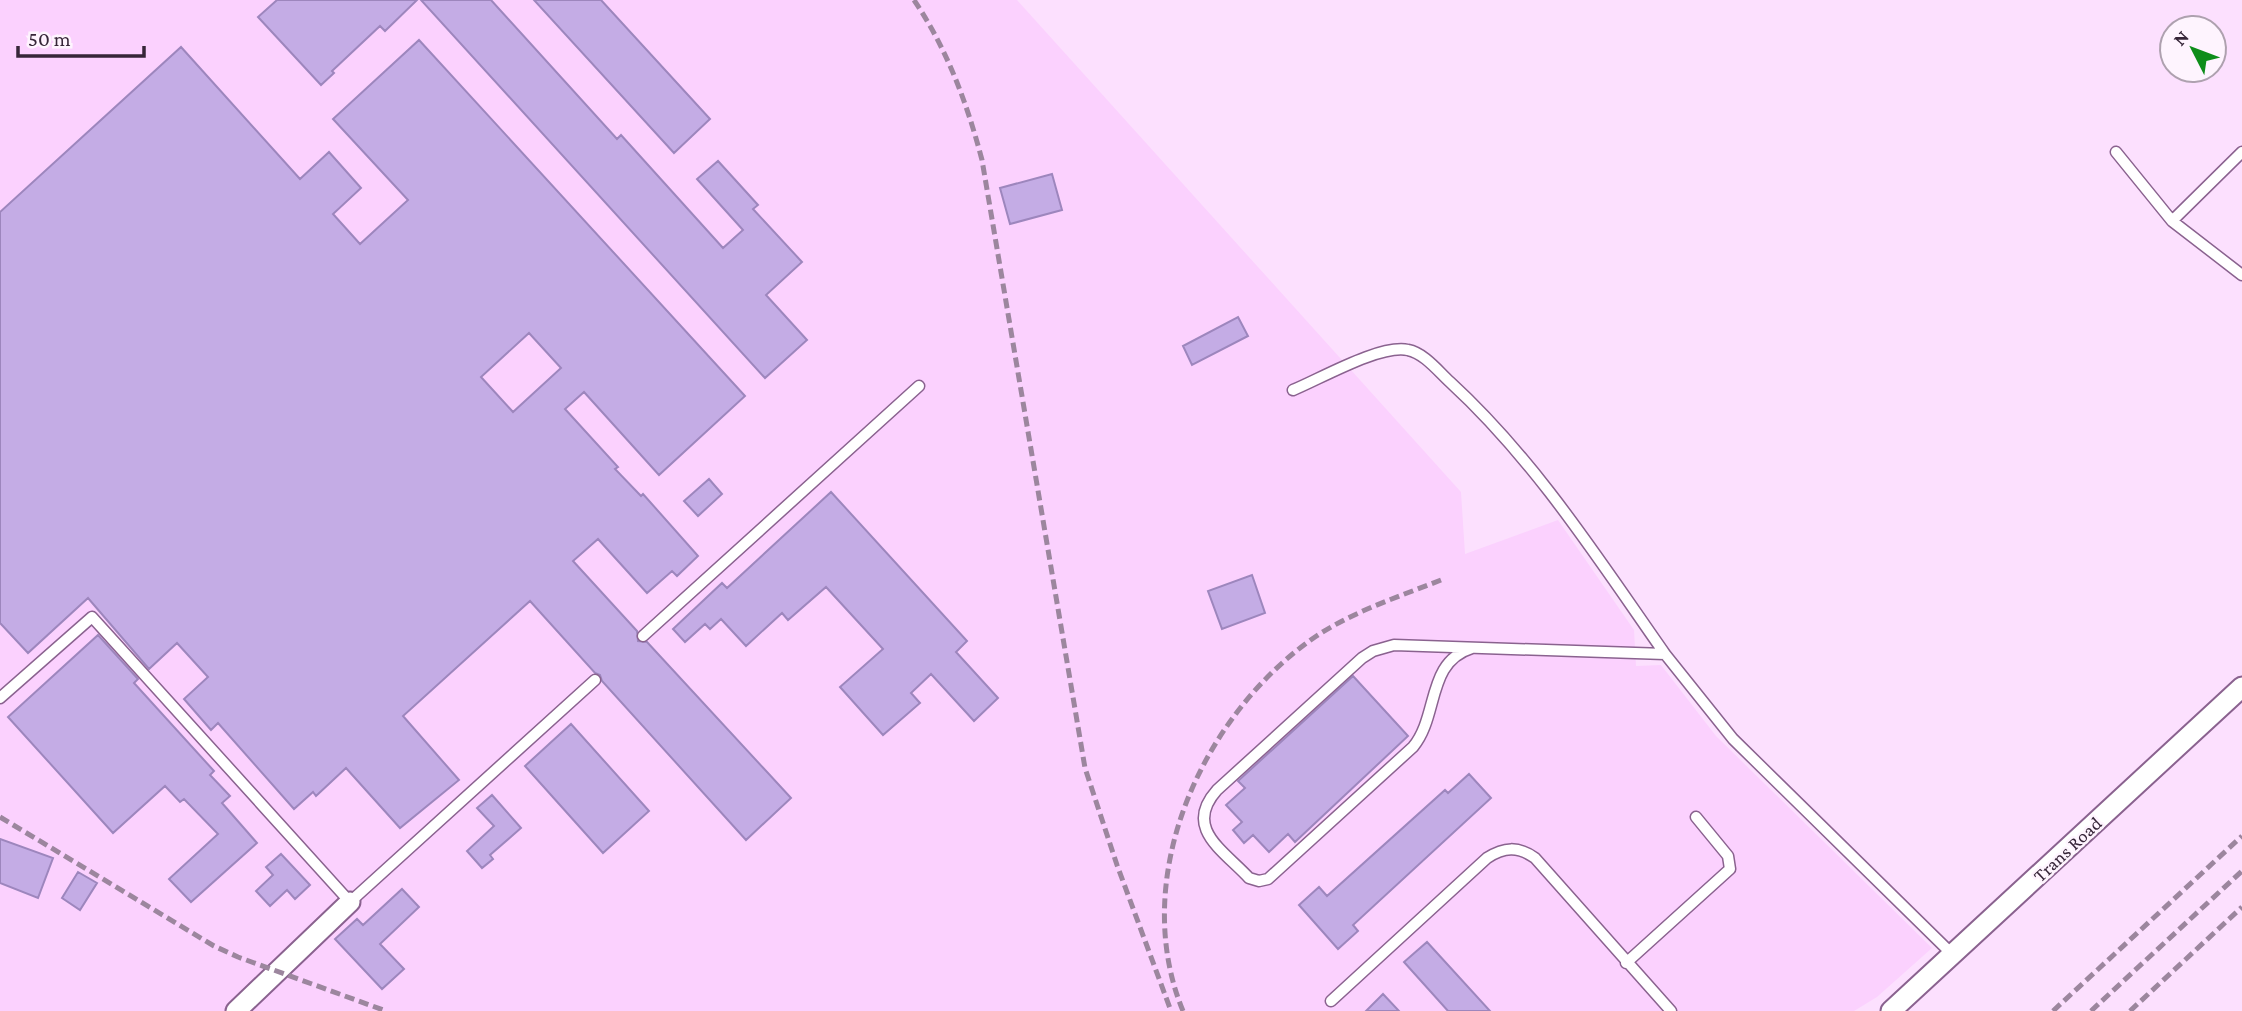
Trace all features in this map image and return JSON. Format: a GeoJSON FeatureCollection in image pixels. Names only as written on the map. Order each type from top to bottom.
{"type":"FeatureCollection","features":[{"type":"Feature","properties":{"kind":"street","name":"Trans Road"},"geometry":{"type":"LineString","coordinates":[[1891,1011],[2242,687]]}},
{"type":"Feature","properties":{"kind":"street"},"geometry":{"type":"LineString","coordinates":[[236,1011],[351,902]]}},
{"type":"Feature","properties":{"kind":"lane"},"geometry":{"type":"LineString","coordinates":[[2116,152],[2172,221],[2242,275]]}},
{"type":"Feature","properties":{"kind":"lane"},"geometry":{"type":"LineString","coordinates":[[2172,221],[2242,152]]}},
{"type":"Feature","properties":{"kind":"lane"},"geometry":{"type":"LineString","coordinates":[[1293,390],[1390,350],[1410,350],[1421,355],[1469,400],[1537,475],[1665,654],[1733,739],[1953,955]]}},
{"type":"Feature","properties":{"kind":"lane"},"geometry":{"type":"LineString","coordinates":[[643,636],[919,386]]}},
{"type":"Feature","properties":{"kind":"lane"},"geometry":{"type":"LineString","coordinates":[[0,698],[92,617],[351,902],[595,680]]}},
{"type":"Feature","properties":{"kind":"lane"},"geometry":{"type":"LineString","coordinates":[[1472,648],[1454,657],[1440,673],[1425,729],[1413,747],[1268,878],[1259,881],[1249,878],[1206,832],[1202,815],[1217,790],[1373,651],[1394,645],[1665,654]]}},
{"type":"Feature","properties":{"kind":"lane"},"geometry":{"type":"LineString","coordinates":[[1626,963],[1730,869],[1728,856],[1696,817]]}},
{"type":"Feature","properties":{"kind":"lane"},"geometry":{"type":"LineString","coordinates":[[1331,1001],[1487,858],[1507,849],[1526,852],[1535,858],[1671,1011]]}},
{"type":"Feature","properties":{"kind":"shaded area"},"geometry":{"type":"Polygon","coordinates":[[[0,0],[1017,0],[1461,492],[1465,554],[1558,520],[1634,630],[1636,666],[1661,665],[1716,736],[1932,948],[1877,997],[1854,1011],[0,1011],[0,0]]]}},
{"type":"Feature","properties":{"kind":"building"},"geometry":{"type":"Polygon","coordinates":[[[277,0],[417,0],[385,31],[380,26],[332,71],[334,73],[321,85],[258,17],[277,0]]]}},
{"type":"Feature","properties":{"kind":"building"},"geometry":{"type":"Polygon","coordinates":[[[421,0],[491,0],[617,139],[621,135],[723,248],[743,230],[697,179],[718,161],[758,205],[753,209],[802,262],[766,295],[807,340],[765,378],[421,0]]]}},
{"type":"Feature","properties":{"kind":"building"},"geometry":{"type":"Polygon","coordinates":[[[534,0],[601,0],[710,119],[674,153],[534,0]]]}},
{"type":"Feature","properties":{"kind":"building"},"geometry":{"type":"Polygon","coordinates":[[[419,40],[745,396],[659,475],[584,392],[565,409],[618,467],[615,469],[641,496],[643,494],[698,556],[677,576],[672,571],[647,593],[598,539],[573,561],[637,631],[638,641],[647,642],[791,798],[746,840],[602,681],[600,675],[595,673],[530,601],[403,716],[459,780],[400,828],[346,768],[316,796],[313,792],[294,809],[218,723],[211,730],[184,699],[208,677],[177,643],[149,669],[88,598],[28,653],[0,623],[0,212],[181,47],[300,179],[329,152],[361,188],[333,214],[360,244],[408,200],[333,119],[419,40]],[[529,333],[481,377],[513,412],[561,368],[529,333]]]}},
{"type":"Feature","properties":{"kind":"building"},"geometry":{"type":"Polygon","coordinates":[[[1052,174],[1062,210],[1010,224],[1000,188],[1052,174]]]}},
{"type":"Feature","properties":{"kind":"building"},"geometry":{"type":"Polygon","coordinates":[[[1238,317],[1248,336],[1192,365],[1183,346],[1238,317]]]}},
{"type":"Feature","properties":{"kind":"building"},"geometry":{"type":"Polygon","coordinates":[[[709,479],[722,494],[698,516],[684,501],[709,479]]]}},
{"type":"Feature","properties":{"kind":"building"},"geometry":{"type":"Polygon","coordinates":[[[831,492],[967,641],[956,652],[998,698],[974,721],[931,674],[911,693],[920,703],[883,735],[840,687],[883,649],[826,587],[788,620],[782,613],[746,646],[721,619],[710,629],[705,624],[685,642],[673,629],[722,583],[727,588],[831,492]]]}},
{"type":"Feature","properties":{"kind":"building"},"geometry":{"type":"Polygon","coordinates":[[[1252,575],[1265,613],[1222,629],[1208,591],[1252,575]]]}},
{"type":"Feature","properties":{"kind":"building"},"geometry":{"type":"Polygon","coordinates":[[[98,635],[138,679],[134,683],[214,771],[210,775],[230,796],[222,803],[257,843],[191,902],[169,879],[218,834],[184,799],[180,802],[165,786],[113,833],[8,717],[98,635]]]}},
{"type":"Feature","properties":{"kind":"building"},"geometry":{"type":"Polygon","coordinates":[[[1353,676],[1408,736],[1295,842],[1288,834],[1269,852],[1253,835],[1244,843],[1233,830],[1242,822],[1226,805],[1245,788],[1238,781],[1353,676]]]}},
{"type":"Feature","properties":{"kind":"building"},"geometry":{"type":"Polygon","coordinates":[[[571,724],[649,811],[603,853],[525,766],[571,724]]]}},
{"type":"Feature","properties":{"kind":"building"},"geometry":{"type":"Polygon","coordinates":[[[1469,774],[1491,798],[1353,925],[1358,931],[1338,949],[1299,905],[1319,887],[1327,896],[1445,790],[1448,793],[1469,774]]]}},
{"type":"Feature","properties":{"kind":"building"},"geometry":{"type":"Polygon","coordinates":[[[492,795],[521,828],[490,855],[493,859],[482,868],[467,851],[494,826],[477,808],[492,795]]]}},
{"type":"Feature","properties":{"kind":"building"},"geometry":{"type":"Polygon","coordinates":[[[0,839],[53,858],[38,898],[0,883],[0,839]]]}},
{"type":"Feature","properties":{"kind":"building"},"geometry":{"type":"Polygon","coordinates":[[[281,854],[310,885],[295,899],[287,890],[270,906],[256,891],[273,875],[266,867],[281,854]]]}},
{"type":"Feature","properties":{"kind":"building"},"geometry":{"type":"Polygon","coordinates":[[[78,872],[97,883],[80,910],[62,898],[78,872]]]}},
{"type":"Feature","properties":{"kind":"building"},"geometry":{"type":"Polygon","coordinates":[[[402,889],[419,907],[380,944],[404,969],[382,989],[335,939],[357,919],[363,925],[402,889]]]}},
{"type":"Feature","properties":{"kind":"building"},"geometry":{"type":"Polygon","coordinates":[[[1427,942],[1490,1011],[1448,1011],[1404,962],[1427,942]]]}},
{"type":"Feature","properties":{"kind":"building"},"geometry":{"type":"Polygon","coordinates":[[[1383,994],[1399,1011],[1366,1011],[1383,994]]]}},
{"type":"Feature","properties":{"kind":"railway"},"geometry":{"type":"LineString","coordinates":[[914,0],[955,77],[982,160],[1085,768],[1117,865],[1171,1011]]}},
{"type":"Feature","properties":{"kind":"railway"},"geometry":{"type":"LineString","coordinates":[[1183,1011],[1168,960],[1165,907],[1171,855],[1186,803],[1209,755],[1239,710],[1275,670],[1315,637],[1361,612],[1441,580]]}},
{"type":"Feature","properties":{"kind":"railway"},"geometry":{"type":"LineString","coordinates":[[0,817],[214,946],[386,1011]]}},
{"type":"Feature","properties":{"kind":"railway"},"geometry":{"type":"LineString","coordinates":[[2053,1011],[2242,836]]}},
{"type":"Feature","properties":{"kind":"railway"},"geometry":{"type":"LineString","coordinates":[[2091,1011],[2242,871]]}},
{"type":"Feature","properties":{"kind":"railway"},"geometry":{"type":"LineString","coordinates":[[2130,1011],[2242,907]]}}]}
